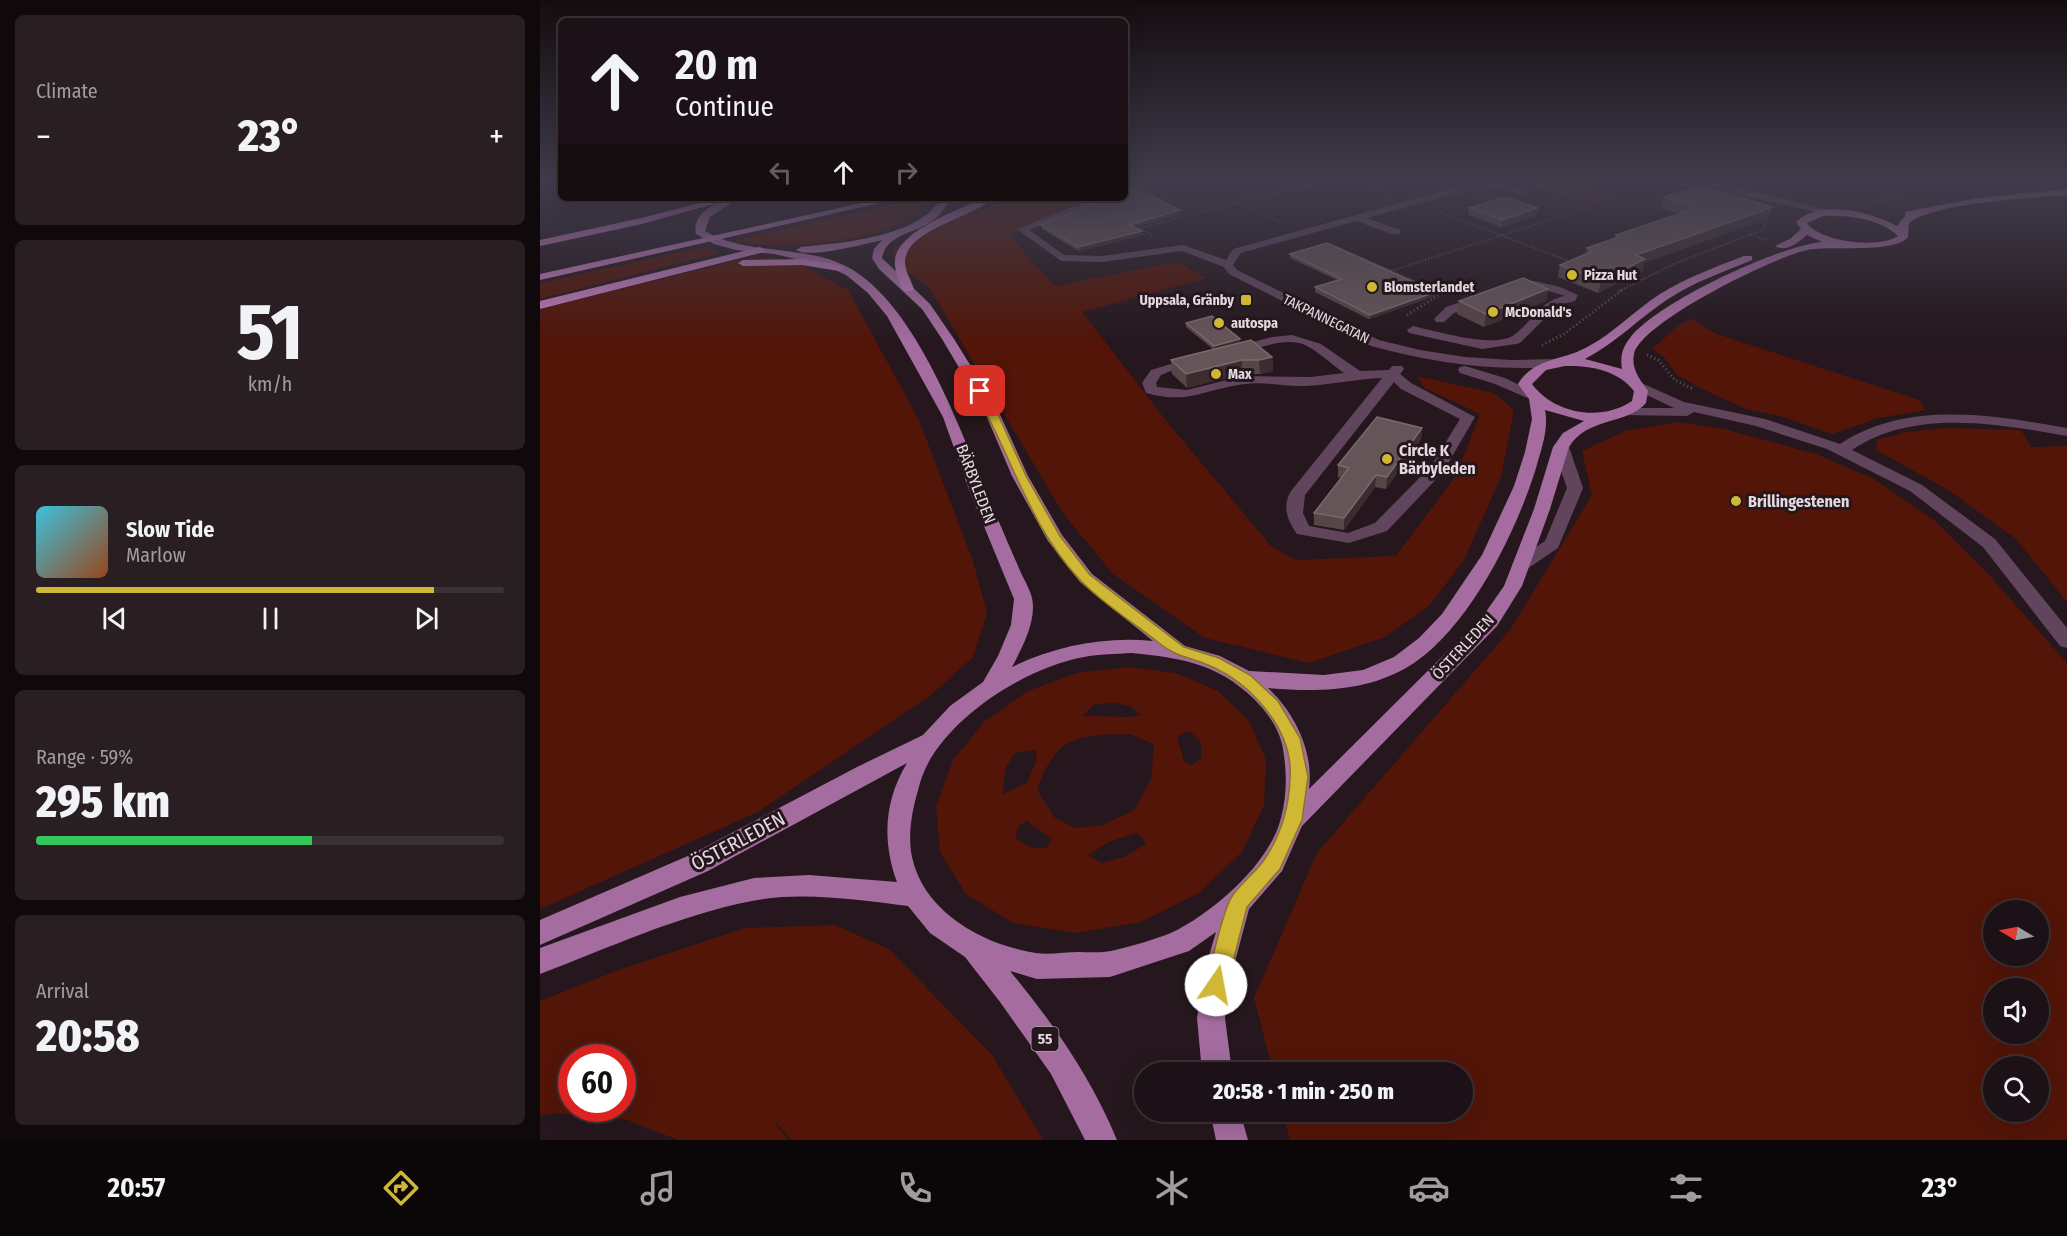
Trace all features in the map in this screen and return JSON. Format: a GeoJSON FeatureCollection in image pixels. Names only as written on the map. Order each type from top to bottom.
{"type":"FeatureCollection","features":[{"type":"Feature","properties":{"kind":"highway"},"geometry":{"type":"LineString","coordinates":[[540,243],[581,234]]}},
{"type":"Feature","properties":{"kind":"highway"},"geometry":{"type":"LineString","coordinates":[[540,265],[687,234]]}},
{"type":"Feature","properties":{"kind":"highway"},"geometry":{"type":"LineString","coordinates":[[540,277],[735,234]]}},
{"type":"Feature","properties":{"kind":"highway"},"geometry":{"type":"LineString","coordinates":[[908,289],[901,270],[900,255],[907,245],[922,234]]}},
{"type":"Feature","properties":{"kind":"highway"},"geometry":{"type":"LineString","coordinates":[[540,305],[760,250]]}},
{"type":"Feature","properties":{"kind":"highway"},"geometry":{"type":"LineString","coordinates":[[646,277],[730,264],[774,261],[802,262],[839,268]]}},
{"type":"Feature","properties":{"kind":"main road"},"geometry":{"type":"LineString","coordinates":[[703,234],[726,245],[775,251],[834,247],[893,234]]}},
{"type":"Feature","properties":{"kind":"main road"},"geometry":{"type":"LineString","coordinates":[[894,234],[879,249],[877,258],[883,267],[926,308],[948,339],[990,408],[1020,476],[1054,537],[1086,578],[1178,651]]}},
{"type":"Feature","properties":{"kind":"main road"},"geometry":{"type":"LineString","coordinates":[[1562,362],[1584,356],[1602,345],[1654,303],[1692,280],[1794,241],[1799,234]]}},
{"type":"Feature","properties":{"kind":"main road"},"geometry":{"type":"LineString","coordinates":[[1816,234],[1845,244],[1863,246],[1889,245],[1899,242],[1903,237],[1902,234]]}},
{"type":"Feature","properties":{"kind":"main road"},"geometry":{"type":"LineString","coordinates":[[1533,397],[1565,413],[1601,417],[1626,412],[1640,403],[1641,391],[1629,371],[1628,351],[1637,336],[1705,291],[1794,250],[1845,244]]}},
{"type":"Feature","properties":{"kind":"main road","name":"BÄRBYLEDEN"},"geometry":{"type":"LineString","coordinates":[[775,251],[807,257],[839,268],[850,273],[872,291],[892,314],[912,346],[950,417],[977,490],[1023,599],[1021,625],[1008,656],[990,687]]}},
{"type":"Feature","properties":{"kind":"main road"},"geometry":{"type":"LineString","coordinates":[[1562,362],[1610,368],[1635,382]]}},
{"type":"Feature","properties":{"kind":"main road","name":"ÖSTERLEDEN"},"geometry":{"type":"LineString","coordinates":[[1245,678],[1299,683],[1347,680],[1377,673],[1401,662],[1438,632],[1480,574],[1507,522],[1527,473],[1539,420],[1533,397],[1525,384],[1529,374],[1540,367],[1562,362]]}},
{"type":"Feature","properties":{"kind":"main road","name":"ÖSTERLEDEN"},"geometry":{"type":"LineString","coordinates":[[1293,820],[1490,621],[1513,586],[1562,447],[1568,436],[1601,417]]}},
{"type":"Feature","properties":{"kind":"main road"},"geometry":{"type":"LineString","coordinates":[[1132,646],[1178,651],[1213,661],[1245,678],[1273,705],[1292,738],[1299,777],[1293,820],[1273,863],[1238,903],[1180,942],[1110,964],[1037,966],[974,948],[939,924],[915,895],[900,857],[899,816],[910,777],[931,741],[958,712],[990,687],[1035,664],[1083,650],[1132,646]]}},
{"type":"Feature","properties":{"kind":"main road","name":"ÖSTERLEDEN"},"geometry":{"type":"LineString","coordinates":[[540,933],[699,863],[865,773],[931,741]]}},
{"type":"Feature","properties":{"kind":"main road"},"geometry":{"type":"LineString","coordinates":[[540,961],[680,909],[754,889],[809,886],[915,895]]}},
{"type":"Feature","properties":{"kind":"main road"},"geometry":{"type":"LineString","coordinates":[[1216,1062],[1211,1018],[1219,969],[1238,903]]}},
{"type":"Feature","properties":{"kind":"main road","name":"55"},"geometry":{"type":"LineString","coordinates":[[974,948],[1034,1021],[1092,1117],[1101,1140]]}},
{"type":"Feature","properties":{"kind":"main road"},"geometry":{"type":"LineString","coordinates":[[1228,1122],[1232,1140]]}},
{"type":"Feature","properties":{"kind":"street","name":"TAKPANNEGATAN"},"geometry":{"type":"LineString","coordinates":[[1029,234],[1061,258],[1102,259],[1183,248],[1230,262],[1233,272],[1282,298],[1375,343],[1410,354],[1517,366],[1562,362]]}},
{"type":"Feature","properties":{"kind":"street"},"geometry":{"type":"LineString","coordinates":[[1230,262],[1237,251],[1305,234]]}},
{"type":"Feature","properties":{"kind":"street"},"geometry":{"type":"LineString","coordinates":[[1413,330],[1482,345],[1516,340],[1542,317],[1545,309],[1554,302],[1571,299],[1572,295],[1542,284],[1527,283],[1450,310],[1440,319]]}},
{"type":"Feature","properties":{"kind":"street"},"geometry":{"type":"LineString","coordinates":[[1391,348],[1448,300]]}},
{"type":"Feature","properties":{"kind":"street"},"geometry":{"type":"LineString","coordinates":[[1314,381],[1254,379],[1190,395],[1176,396],[1151,390],[1148,385],[1149,379],[1156,373],[1284,339],[1298,339],[1310,343],[1357,375]]}},
{"type":"Feature","properties":{"kind":"street"},"geometry":{"type":"LineString","coordinates":[[1185,407],[1277,383],[1393,374],[1406,386],[1468,417],[1437,469],[1381,527],[1349,538],[1303,530],[1295,520],[1293,508],[1297,494],[1393,374],[1410,354]]}},
{"type":"Feature","properties":{"kind":"street","name":"TAKPANNEGATAN"},"geometry":{"type":"LineString","coordinates":[[1439,358],[1533,397]]}},
{"type":"Feature","properties":{"kind":"street"},"geometry":{"type":"LineString","coordinates":[[1635,382],[1659,397],[1680,405],[1730,417]]}},
{"type":"Feature","properties":{"kind":"street"},"geometry":{"type":"LineString","coordinates":[[1626,412],[1680,411],[1760,422],[1842,450],[1916,488],[1989,543],[2067,641]]}},
{"type":"Feature","properties":{"kind":"street"},"geometry":{"type":"LineString","coordinates":[[1842,450],[1870,433],[1917,422],[1970,419],[2018,423],[2067,432]]}},
{"type":"Feature","properties":{"kind":"path"},"geometry":{"type":"LineString","coordinates":[[1142,237],[1151,234]]}},
{"type":"Feature","properties":{"kind":"path"},"geometry":{"type":"LineString","coordinates":[[1496,234],[1571,262]]}},
{"type":"Feature","properties":{"kind":"path"},"geometry":{"type":"LineString","coordinates":[[1391,271],[1507,234]]}},
{"type":"Feature","properties":{"kind":"path"},"geometry":{"type":"LineString","coordinates":[[1532,347],[1564,334],[1616,293],[1676,263],[1752,234]]}},
{"type":"Feature","properties":{"kind":"path"},"geometry":{"type":"LineString","coordinates":[[1331,245],[1442,293],[1427,301],[1404,319]]}},
{"type":"Feature","properties":{"kind":"shaded area"},"geometry":{"type":"Polygon","coordinates":[[[762,234],[868,234],[808,244],[760,245],[733,241],[762,234]]]}},
{"type":"Feature","properties":{"kind":"shaded area"},"geometry":{"type":"Polygon","coordinates":[[[915,234],[1011,234],[1009,235],[1055,286],[1176,262],[1207,278],[1082,312],[1168,423],[1271,546],[1296,560],[1396,556],[1456,476],[1480,414],[1425,388],[1416,376],[1494,393],[1514,410],[1501,477],[1464,560],[1430,605],[1385,637],[1309,663],[1205,638],[1113,574],[1063,513],[928,286],[897,265],[892,250],[915,234]]]}},
{"type":"Feature","properties":{"kind":"shaded area"},"geometry":{"type":"Polygon","coordinates":[[[705,247],[721,252],[540,299],[540,283],[705,247]]]}},
{"type":"Feature","properties":{"kind":"shaded area"},"geometry":{"type":"Polygon","coordinates":[[[773,257],[800,264],[848,290],[919,420],[973,561],[987,613],[973,657],[931,695],[758,812],[540,909],[540,309],[743,259],[773,257]]]}},
{"type":"Feature","properties":{"kind":"shaded area"},"geometry":{"type":"Polygon","coordinates":[[[1691,319],[1717,334],[1919,400],[1926,410],[1878,418],[1832,434],[1780,416],[1746,409],[1677,375],[1663,356],[1652,349],[1679,325],[1691,319]]]}},
{"type":"Feature","properties":{"kind":"shaded area"},"geometry":{"type":"Polygon","coordinates":[[[1679,422],[1724,429],[1816,454],[1874,479],[1935,521],[1990,576],[2067,663],[2067,1140],[1290,1140],[1285,1122],[1473,1122],[1473,1062],[1270,1062],[1254,998],[1317,853],[1510,630],[1592,495],[1582,451],[1625,431],[1679,422]]]}},
{"type":"Feature","properties":{"kind":"shaded area"},"geometry":{"type":"Polygon","coordinates":[[[1946,428],[2021,430],[2031,447],[2067,446],[2067,602],[2016,539],[1947,489],[1876,450],[1877,440],[1907,432],[1946,428]]]}},
{"type":"Feature","properties":{"kind":"shaded area"},"geometry":{"type":"Polygon","coordinates":[[[1128,667],[1176,673],[1218,691],[1249,721],[1266,760],[1264,805],[1242,852],[1199,893],[1141,922],[1075,933],[1013,923],[966,894],[940,852],[936,806],[953,760],[985,721],[1028,691],[1077,673],[1128,667]],[[1115,703],[1095,704],[1082,716],[1130,717],[1141,715],[1130,706],[1115,703]],[[1190,731],[1177,736],[1184,762],[1192,765],[1201,758],[1201,742],[1190,731]],[[1130,734],[1096,735],[1071,742],[1061,748],[1044,772],[1037,790],[1055,818],[1076,828],[1103,825],[1134,810],[1151,780],[1154,744],[1130,734]],[[1035,750],[1015,753],[1006,767],[1002,794],[1027,783],[1037,759],[1035,750]],[[1027,821],[1019,826],[1015,838],[1032,848],[1046,848],[1052,839],[1027,821]],[[1138,833],[1111,841],[1088,855],[1101,863],[1124,857],[1146,844],[1138,833]]]}},
{"type":"Feature","properties":{"kind":"shaded area"},"geometry":{"type":"Polygon","coordinates":[[[835,925],[889,949],[992,1055],[1043,1140],[792,1140],[771,1118],[788,1140],[678,1140],[632,1122],[636,1122],[636,1044],[558,1044],[558,1113],[540,1116],[540,1001],[621,969],[745,928],[835,925]]]}},
{"type":"Feature","properties":{"kind":"building"},"geometry":{"type":"Polygon","coordinates":[[[1056,234],[1129,234],[1078,247],[1056,234]]]}},
{"type":"Feature","properties":{"kind":"building"},"geometry":{"type":"Polygon","coordinates":[[[1695,234],[1636,255],[1645,259],[1601,281],[1560,265],[1593,251],[1587,248],[1619,237],[1616,235],[1695,234]]]}},
{"type":"Feature","properties":{"kind":"building","name":"Blomsterlandet"},"geometry":{"type":"Polygon","coordinates":[[[1327,243],[1436,292],[1370,315],[1315,287],[1342,279],[1290,254],[1327,243]]]}},
{"type":"Feature","properties":{"kind":"building"},"geometry":{"type":"Polygon","coordinates":[[[1523,278],[1548,289],[1486,314],[1459,301],[1523,278]]]}},
{"type":"Feature","properties":{"kind":"building"},"geometry":{"type":"Polygon","coordinates":[[[1212,316],[1240,339],[1214,346],[1186,323],[1212,316]]]}},
{"type":"Feature","properties":{"kind":"building"},"geometry":{"type":"Polygon","coordinates":[[[1251,340],[1272,357],[1242,360],[1186,374],[1171,360],[1251,340]]]}},
{"type":"Feature","properties":{"kind":"building"},"geometry":{"type":"Polygon","coordinates":[[[1377,417],[1422,428],[1387,477],[1376,475],[1344,518],[1314,513],[1349,468],[1338,465],[1377,417]]]}},
{"type":"Feature","properties":{"kind":"place","name":"Pizza Hut"},"geometry":{"type":"Point","coordinates":[1572,275]}},
{"type":"Feature","properties":{"kind":"place","name":"Blomsterlandet"},"geometry":{"type":"Point","coordinates":[1372,287]}},
{"type":"Feature","properties":{"kind":"place","name":"Uppsala, Gränby"},"geometry":{"type":"Point","coordinates":[1246,300]}},
{"type":"Feature","properties":{"kind":"place","name":"McDonald's"},"geometry":{"type":"Point","coordinates":[1493,312]}},
{"type":"Feature","properties":{"kind":"place","name":"autospa"},"geometry":{"type":"Point","coordinates":[1219,323]}},
{"type":"Feature","properties":{"kind":"place","name":"Max"},"geometry":{"type":"Point","coordinates":[1216,374]}},
{"type":"Feature","properties":{"kind":"place","name":"Circle K Bärbyleden"},"geometry":{"type":"Point","coordinates":[1387,459]}},
{"type":"Feature","properties":{"kind":"place","name":"Brillingestenen"},"geometry":{"type":"Point","coordinates":[1736,501]}},
{"type":"Feature","properties":{"kind":"route"},"geometry":{"type":"LineString","coordinates":[[980,391],[990,408],[1020,476],[1054,537],[1086,578],[1178,651],[1213,661],[1245,678],[1273,705],[1292,738],[1299,777],[1293,820],[1273,863],[1238,903],[1216,985]]}}]}
